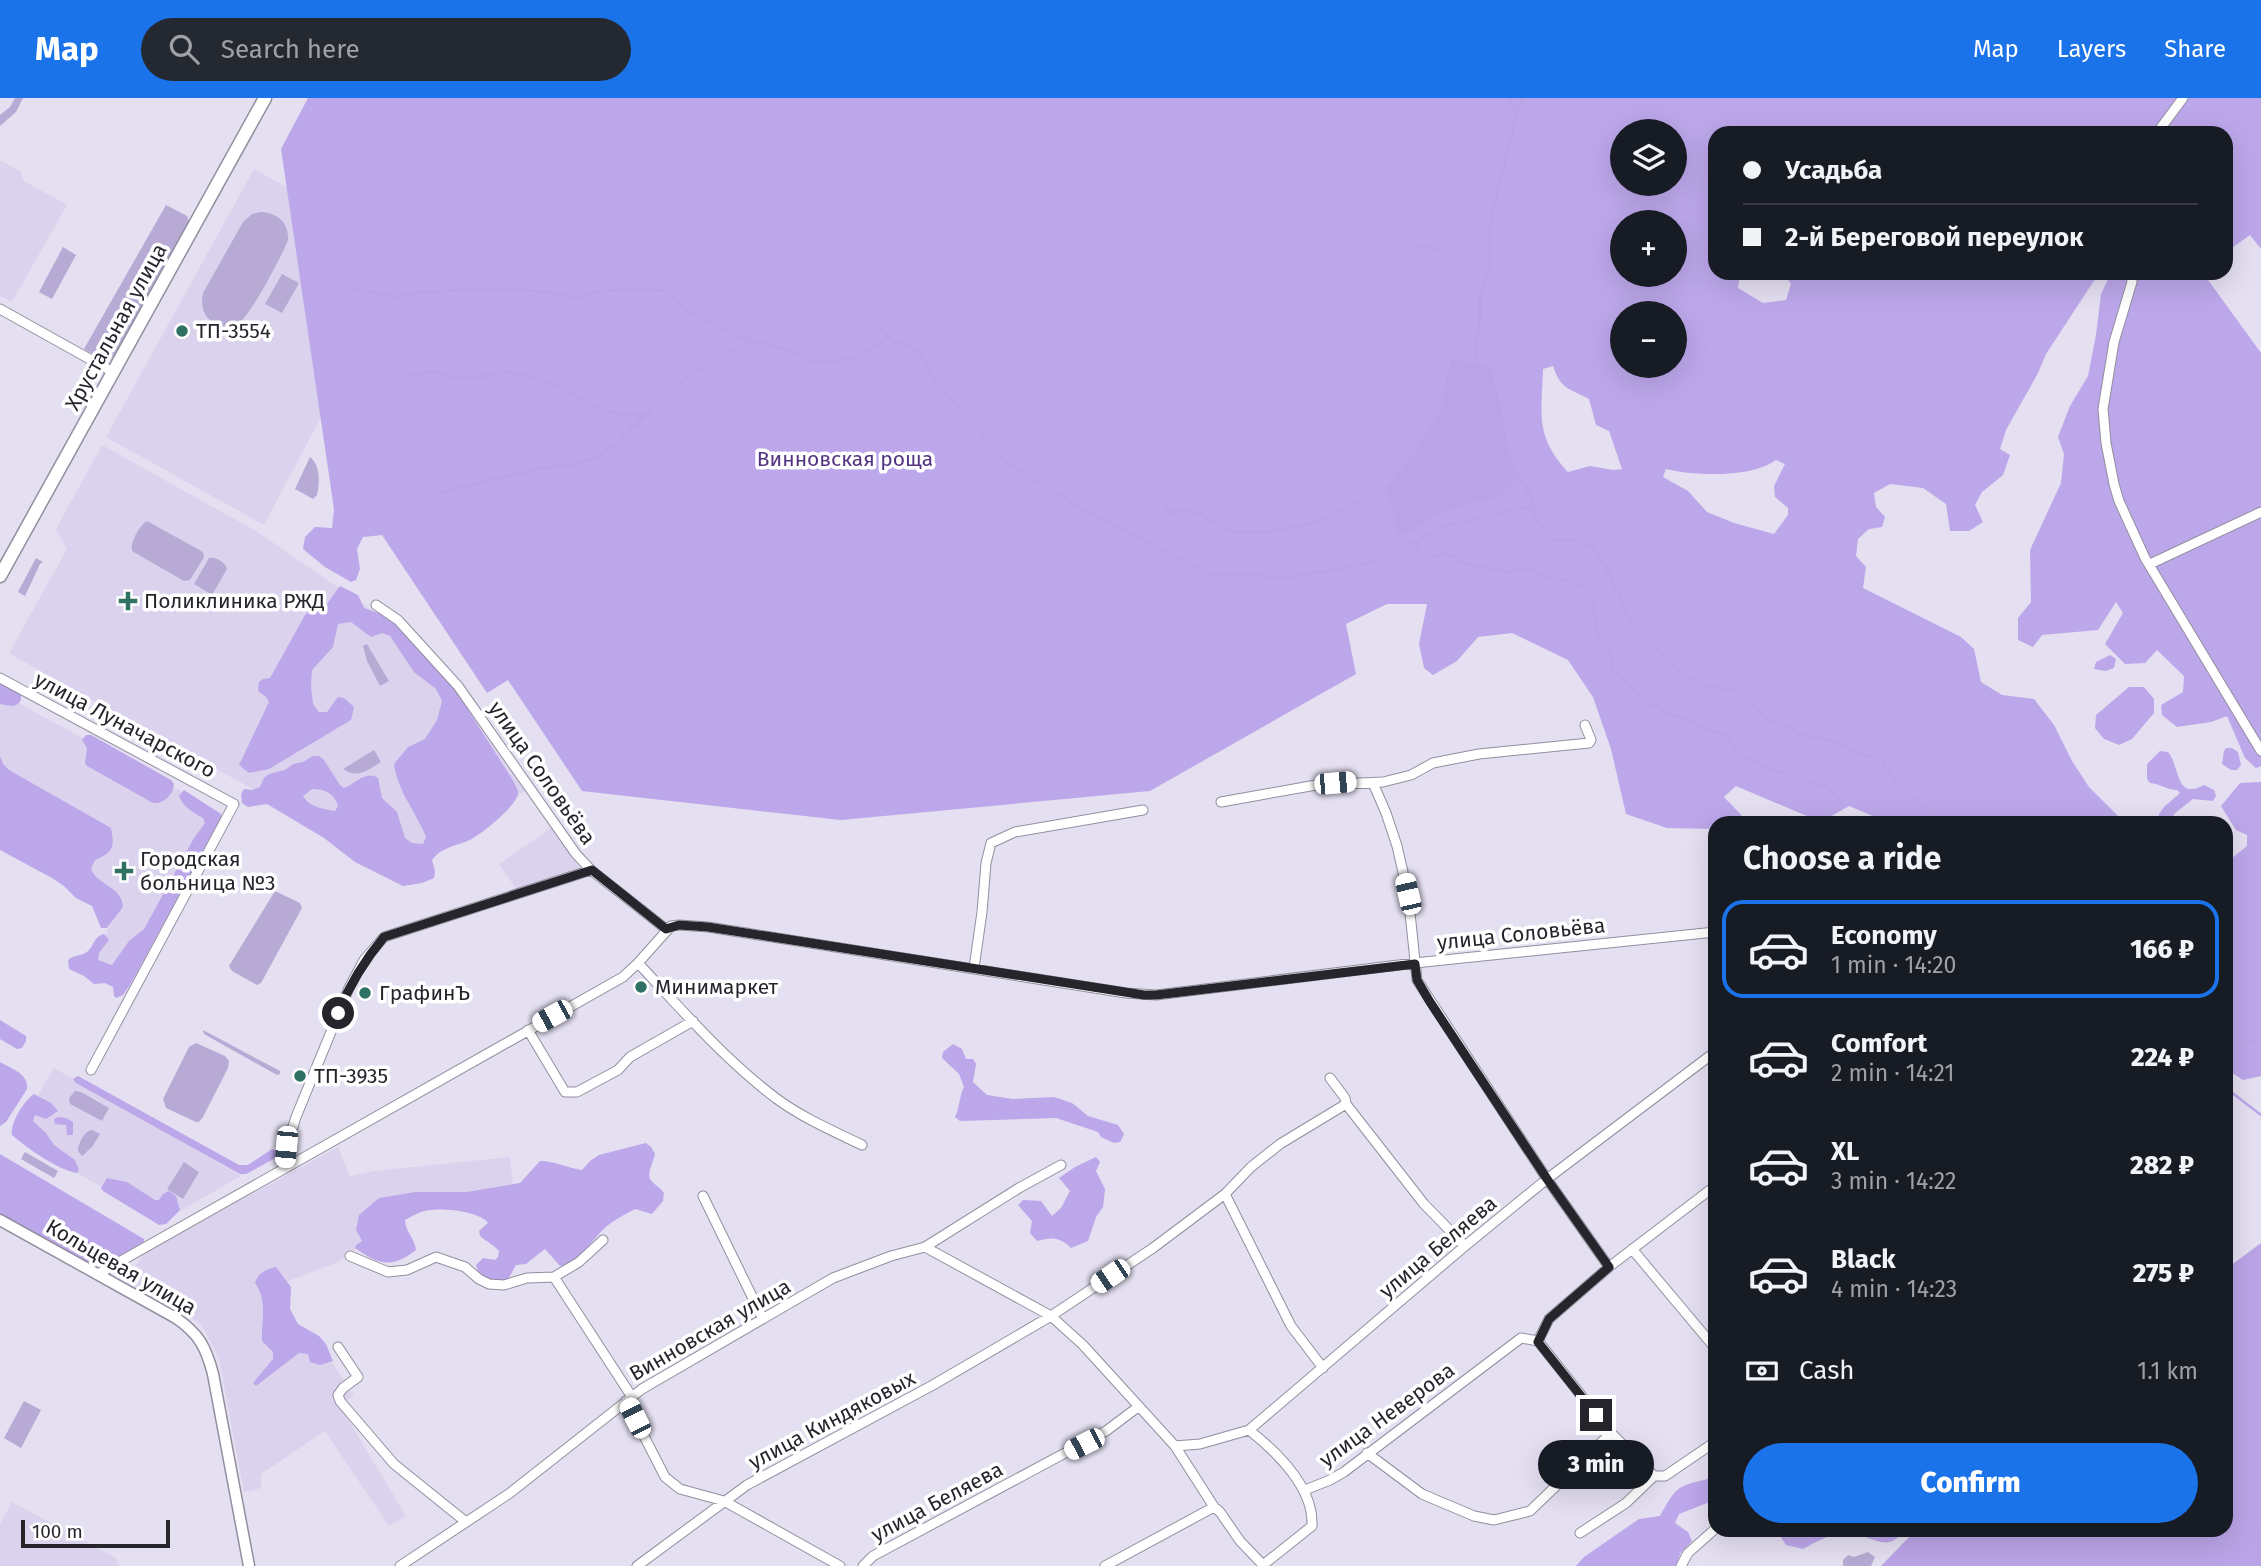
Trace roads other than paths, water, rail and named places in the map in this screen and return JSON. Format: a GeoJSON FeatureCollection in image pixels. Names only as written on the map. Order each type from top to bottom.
{"type":"FeatureCollection","features":[{"type":"Feature","properties":{"kind":"main road","name":"Хрустальная улица"},"geometry":{"type":"LineString","coordinates":[[0,576],[265,98]]}},
{"type":"Feature","properties":{"kind":"street"},"geometry":{"type":"LineString","coordinates":[[2162,126],[2183,98]]}},
{"type":"Feature","properties":{"kind":"street"},"geometry":{"type":"LineString","coordinates":[[2132,280],[2114,342],[2103,409],[2106,443],[2116,492],[2138,544],[2261,751]]}},
{"type":"Feature","properties":{"kind":"street"},"geometry":{"type":"LineString","coordinates":[[0,309],[113,373]]}},
{"type":"Feature","properties":{"kind":"street"},"geometry":{"type":"LineString","coordinates":[[2150,564],[2261,512]]}},
{"type":"Feature","properties":{"kind":"street","name":"улица Соловьёва"},"geometry":{"type":"LineString","coordinates":[[376,605],[398,620],[458,686],[576,854],[666,929],[679,925],[708,927],[1126,993],[1156,995],[1708,933]]}},
{"type":"Feature","properties":{"kind":"street","name":"улица Луначарского"},"geometry":{"type":"LineString","coordinates":[[0,678],[233,804],[90,1070]]}},
{"type":"Feature","properties":{"kind":"street"},"geometry":{"type":"LineString","coordinates":[[1221,802],[1316,785],[1373,783],[1411,775],[1433,763],[1467,757],[1589,743],[1591,740],[1585,725]]}},
{"type":"Feature","properties":{"kind":"street"},"geometry":{"type":"LineString","coordinates":[[1373,783],[1400,858],[1408,894],[1417,980],[1547,1179],[1609,1267]]}},
{"type":"Feature","properties":{"kind":"street"},"geometry":{"type":"LineString","coordinates":[[974,968],[986,863],[991,843],[1014,832],[1143,810]]}},
{"type":"Feature","properties":{"kind":"street"},"geometry":{"type":"LineString","coordinates":[[284,1169],[286,1147],[296,1117],[348,988],[364,960],[384,937],[592,870]]}},
{"type":"Feature","properties":{"kind":"street"},"geometry":{"type":"LineString","coordinates":[[98,1274],[623,977],[639,963],[666,929]]}},
{"type":"Feature","properties":{"kind":"street"},"geometry":{"type":"LineString","coordinates":[[639,963],[693,1021],[776,1099],[804,1117],[862,1145]]}},
{"type":"Feature","properties":{"kind":"street"},"geometry":{"type":"LineString","coordinates":[[528,1030],[565,1093],[577,1092],[618,1070],[630,1057],[693,1021]]}},
{"type":"Feature","properties":{"kind":"street","name":"улица Беляева"},"geometry":{"type":"LineString","coordinates":[[1175,1446],[1200,1444],[1249,1430],[1547,1179],[1708,1057]]}},
{"type":"Feature","properties":{"kind":"street"},"geometry":{"type":"LineString","coordinates":[[1330,1078],[1345,1098],[1346,1104],[1424,1204],[1465,1246]]}},
{"type":"Feature","properties":{"kind":"street","name":"улица Киндяковых"},"geometry":{"type":"LineString","coordinates":[[637,1566],[747,1485],[933,1385],[1051,1316],[1153,1248],[1225,1194],[1251,1167],[1280,1144],[1346,1104]]}},
{"type":"Feature","properties":{"kind":"street","name":"Винновская улица"},"geometry":{"type":"LineString","coordinates":[[400,1566],[572,1446],[629,1399],[833,1278],[891,1256],[925,1247],[1019,1188],[1062,1165]]}},
{"type":"Feature","properties":{"kind":"street"},"geometry":{"type":"LineString","coordinates":[[1654,1476],[1611,1433],[1538,1342],[1549,1319],[1609,1267],[1708,1191]]}},
{"type":"Feature","properties":{"kind":"street"},"geometry":{"type":"LineString","coordinates":[[1225,1194],[1291,1326],[1323,1368]]}},
{"type":"Feature","properties":{"kind":"street"},"geometry":{"type":"LineString","coordinates":[[703,1196],[763,1319]]}},
{"type":"Feature","properties":{"kind":"street","name":"Кольцевая улица"},"geometry":{"type":"LineString","coordinates":[[0,1220],[176,1318],[191,1328],[201,1340],[213,1374],[249,1566]]}},
{"type":"Feature","properties":{"kind":"street"},"geometry":{"type":"LineString","coordinates":[[350,1256],[388,1272],[407,1270],[436,1257],[465,1267],[489,1284],[504,1285],[527,1278],[554,1277],[579,1262],[603,1240]]}},
{"type":"Feature","properties":{"kind":"street"},"geometry":{"type":"LineString","coordinates":[[925,1247],[1051,1316],[1083,1345],[1175,1446],[1214,1507],[1105,1566]]}},
{"type":"Feature","properties":{"kind":"street"},"geometry":{"type":"LineString","coordinates":[[1632,1249],[1708,1340]]}},
{"type":"Feature","properties":{"kind":"street"},"geometry":{"type":"LineString","coordinates":[[554,1277],[629,1399],[665,1477],[680,1489],[724,1501],[840,1566]]}},
{"type":"Feature","properties":{"kind":"street","name":"улица Неверова"},"geometry":{"type":"LineString","coordinates":[[1214,1507],[1263,1565],[1312,1526],[1305,1490],[1330,1480],[1521,1338],[1538,1342]]}},
{"type":"Feature","properties":{"kind":"street"},"geometry":{"type":"LineString","coordinates":[[338,1347],[358,1377],[343,1388],[338,1395],[340,1401],[394,1464],[466,1522]]}},
{"type":"Feature","properties":{"kind":"street","name":"улица Беляева"},"geometry":{"type":"LineString","coordinates":[[863,1566],[885,1549],[1106,1431],[1138,1406]]}},
{"type":"Feature","properties":{"kind":"street"},"geometry":{"type":"LineString","coordinates":[[1249,1430],[1266,1444],[1305,1490]]}},
{"type":"Feature","properties":{"kind":"street"},"geometry":{"type":"LineString","coordinates":[[1367,1453],[1422,1494],[1475,1516],[1494,1520],[1530,1511],[1611,1433]]}},
{"type":"Feature","properties":{"kind":"street"},"geometry":{"type":"LineString","coordinates":[[1580,1533],[1626,1503],[1654,1476],[1665,1476],[1708,1446]]}},
{"type":"Feature","properties":{"kind":"street"},"geometry":{"type":"LineString","coordinates":[[1681,1566],[1688,1553],[1708,1535]]}},
{"type":"Feature","properties":{"kind":"waterway"},"geometry":{"type":"LineString","coordinates":[[1476,364],[1480,295],[1491,268],[1491,218],[1517,115],[1510,98]]}},
{"type":"Feature","properties":{"kind":"waterway"},"geometry":{"type":"LineString","coordinates":[[1517,115],[1523,98]]}},
{"type":"Feature","properties":{"kind":"waterway"},"geometry":{"type":"LineString","coordinates":[[1412,244],[1453,253]]}},
{"type":"Feature","properties":{"kind":"waterway"},"geometry":{"type":"LineString","coordinates":[[352,288],[393,297],[423,292],[506,288],[579,298],[601,291],[668,291],[686,310],[737,336],[793,352],[816,362],[852,359],[889,339]]}},
{"type":"Feature","properties":{"kind":"waterway"},"geometry":{"type":"LineString","coordinates":[[880,326],[891,342],[908,345],[919,353],[938,384],[1005,461],[1081,508],[1210,574],[1292,577],[1378,561],[1447,526],[1533,505]]}},
{"type":"Feature","properties":{"kind":"waterway"},"geometry":{"type":"LineString","coordinates":[[437,493],[537,469],[576,464],[600,456],[695,371],[753,341]]}},
{"type":"Feature","properties":{"kind":"waterway"},"geometry":{"type":"LineString","coordinates":[[403,376],[435,371],[458,378],[505,372],[527,375],[565,387],[583,401],[606,412],[644,417]]}},
{"type":"Feature","properties":{"kind":"waterway"},"geometry":{"type":"LineString","coordinates":[[1516,471],[1523,483]]}},
{"type":"Feature","properties":{"kind":"waterway"},"geometry":{"type":"LineString","coordinates":[[1526,487],[1533,505],[1534,518],[1552,539],[1578,540],[1591,546],[1607,570],[1634,628],[1680,672],[1701,686],[1735,690],[1747,696],[1764,718],[1775,724],[1789,727],[1808,737],[1822,737],[1875,759]]}},
{"type":"Feature","properties":{"kind":"waterway"},"geometry":{"type":"LineString","coordinates":[[1161,500],[1170,513],[1190,510],[1230,530],[1259,532],[1313,523],[1371,496]]}},
{"type":"Feature","properties":{"kind":"waterway"},"geometry":{"type":"LineString","coordinates":[[1418,541],[1418,551],[1431,558],[1442,553],[1453,556],[1462,563],[1507,572],[1531,568],[1544,578],[1571,580],[1585,589],[1593,603],[1599,640],[1613,657],[1612,669],[1644,703],[1657,705],[1662,711],[1726,736],[1742,757],[1777,771],[1793,774],[1804,781],[1828,786],[1843,805]]}},
{"type":"Feature","properties":{"kind":"waterway"},"geometry":{"type":"LineString","coordinates":[[1882,763],[1910,796],[1936,816]]}},
{"type":"Feature","properties":{"kind":"waterway"},"geometry":{"type":"LineString","coordinates":[[2233,1042],[2261,1042]]}},
{"type":"Feature","properties":{"kind":"waterway"},"geometry":{"type":"LineString","coordinates":[[2233,1093],[2261,1115]]}},
{"type":"Feature","properties":{"kind":"place","name":"ТП-3554"},"geometry":{"type":"Point","coordinates":[182,331]}},
{"type":"Feature","properties":{"kind":"place","name":"Поликлиника РЖД"},"geometry":{"type":"Point","coordinates":[128,601]}},
{"type":"Feature","properties":{"kind":"place","name":"Городская больница №3"},"geometry":{"type":"Point","coordinates":[124,871]}},
{"type":"Feature","properties":{"kind":"place","name":"Минимаркет"},"geometry":{"type":"Point","coordinates":[641,987]}},
{"type":"Feature","properties":{"kind":"place","name":"ГрафинЪ"},"geometry":{"type":"Point","coordinates":[365,993]}},
{"type":"Feature","properties":{"kind":"place","name":"ТП-3935"},"geometry":{"type":"Point","coordinates":[300,1076]}},
{"type":"Feature","properties":{"kind":"park label","name":"Винновская роща"},"geometry":{"type":"Point","coordinates":[845,459]}}]}
